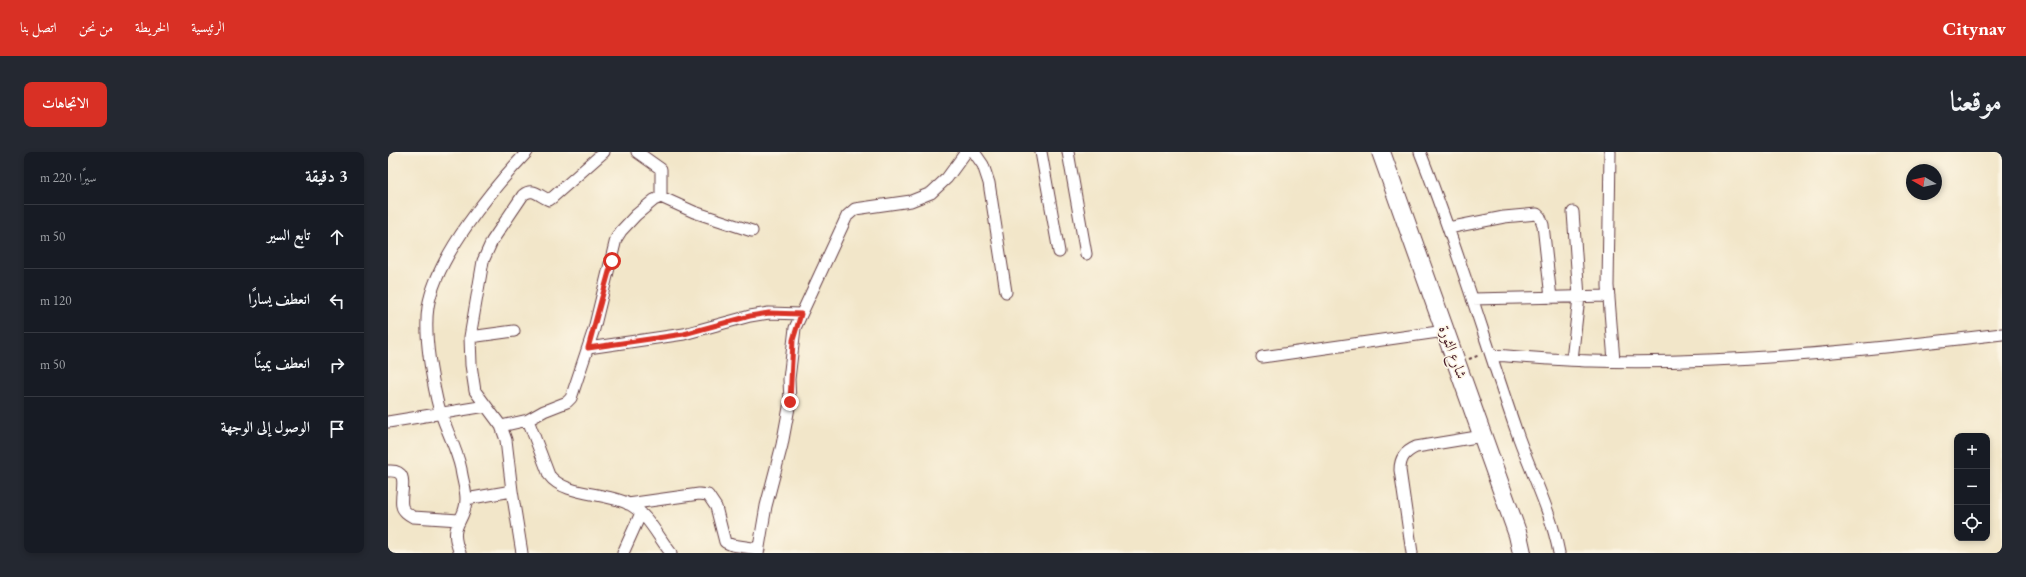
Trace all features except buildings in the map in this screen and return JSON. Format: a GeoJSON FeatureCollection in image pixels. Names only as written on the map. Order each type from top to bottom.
{"type":"FeatureCollection","features":[{"type":"Feature","properties":{"kind":"main road","name":"شارع الثورة"},"geometry":{"type":"LineString","coordinates":[[1381,152],[1518,535],[1522,553]]}},
{"type":"Feature","properties":{"kind":"street"},"geometry":{"type":"LineString","coordinates":[[460,553],[454,535],[465,508],[466,499],[460,462],[436,398],[426,330],[428,306],[436,279],[448,256],[500,180],[527,152]]}},
{"type":"Feature","properties":{"kind":"street"},"geometry":{"type":"LineString","coordinates":[[522,553],[512,491],[506,440],[501,426],[475,392],[472,382],[470,337],[483,261],[492,241],[523,195],[527,192],[534,191],[549,200],[604,152]]}},
{"type":"Feature","properties":{"kind":"street"},"geometry":{"type":"LineString","coordinates":[[637,152],[661,169],[661,198]]}},
{"type":"Feature","properties":{"kind":"street"},"geometry":{"type":"LineString","coordinates":[[628,504],[700,494],[708,495],[716,507],[725,542],[758,551],[766,506],[782,446],[790,402],[793,340],[801,314],[810,298],[847,216],[855,209],[911,201],[931,193],[947,178],[966,152]]}},
{"type":"Feature","properties":{"kind":"street"},"geometry":{"type":"LineString","coordinates":[[974,152],[983,165],[989,183],[1006,292]]}},
{"type":"Feature","properties":{"kind":"street"},"geometry":{"type":"LineString","coordinates":[[1040,152],[1059,252]]}},
{"type":"Feature","properties":{"kind":"street"},"geometry":{"type":"LineString","coordinates":[[1068,152],[1086,254]]}},
{"type":"Feature","properties":{"kind":"street"},"geometry":{"type":"LineString","coordinates":[[1420,152],[1491,353],[1516,432],[1546,507],[1559,553]]}},
{"type":"Feature","properties":{"kind":"street"},"geometry":{"type":"LineString","coordinates":[[1610,152],[1607,234],[1609,296],[1614,361]]}},
{"type":"Feature","properties":{"kind":"street"},"geometry":{"type":"LineString","coordinates":[[501,426],[528,420],[544,411],[567,402],[571,398],[588,348],[616,239],[621,231],[636,215],[654,200],[661,198],[701,215],[752,231]]}},
{"type":"Feature","properties":{"kind":"street"},"geometry":{"type":"LineString","coordinates":[[1572,360],[1579,297],[1573,212]]}},
{"type":"Feature","properties":{"kind":"street"},"geometry":{"type":"LineString","coordinates":[[1448,228],[1504,217],[1537,214],[1544,225],[1551,298]]}},
{"type":"Feature","properties":{"kind":"street"},"geometry":{"type":"LineString","coordinates":[[1472,299],[1609,296]]}},
{"type":"Feature","properties":{"kind":"street"},"geometry":{"type":"LineString","coordinates":[[588,348],[684,334],[750,316],[769,313],[801,314]]}},
{"type":"Feature","properties":{"kind":"street"},"geometry":{"type":"LineString","coordinates":[[1262,357],[1445,331]]}},
{"type":"Feature","properties":{"kind":"street"},"geometry":{"type":"LineString","coordinates":[[470,337],[514,332]]}},
{"type":"Feature","properties":{"kind":"street"},"geometry":{"type":"LineString","coordinates":[[1491,353],[1572,360],[1614,361],[1802,355],[2002,334]]}},
{"type":"Feature","properties":{"kind":"street"},"geometry":{"type":"LineString","coordinates":[[388,422],[441,412],[486,406]]}},
{"type":"Feature","properties":{"kind":"street"},"geometry":{"type":"LineString","coordinates":[[528,420],[549,475],[554,482],[568,488],[611,497],[628,504],[641,513],[671,553]]}},
{"type":"Feature","properties":{"kind":"street"},"geometry":{"type":"LineString","coordinates":[[1412,553],[1400,470],[1402,457],[1407,451],[1416,446],[1483,436]]}},
{"type":"Feature","properties":{"kind":"street"},"geometry":{"type":"LineString","coordinates":[[388,471],[393,470],[400,474],[404,480],[402,506],[406,513],[413,517],[459,520]]}},
{"type":"Feature","properties":{"kind":"street"},"geometry":{"type":"LineString","coordinates":[[466,499],[512,491]]}},
{"type":"Feature","properties":{"kind":"street"},"geometry":{"type":"LineString","coordinates":[[623,553],[641,513]]}},
{"type":"Feature","properties":{"kind":"path"},"geometry":{"type":"LineString","coordinates":[[1457,364],[1491,353]]}},
{"type":"Feature","properties":{"kind":"route"},"geometry":{"type":"LineString","coordinates":[[612,261],[588,348],[684,334],[750,316],[769,313],[801,314],[795,328],[793,340],[790,402]]}}]}
